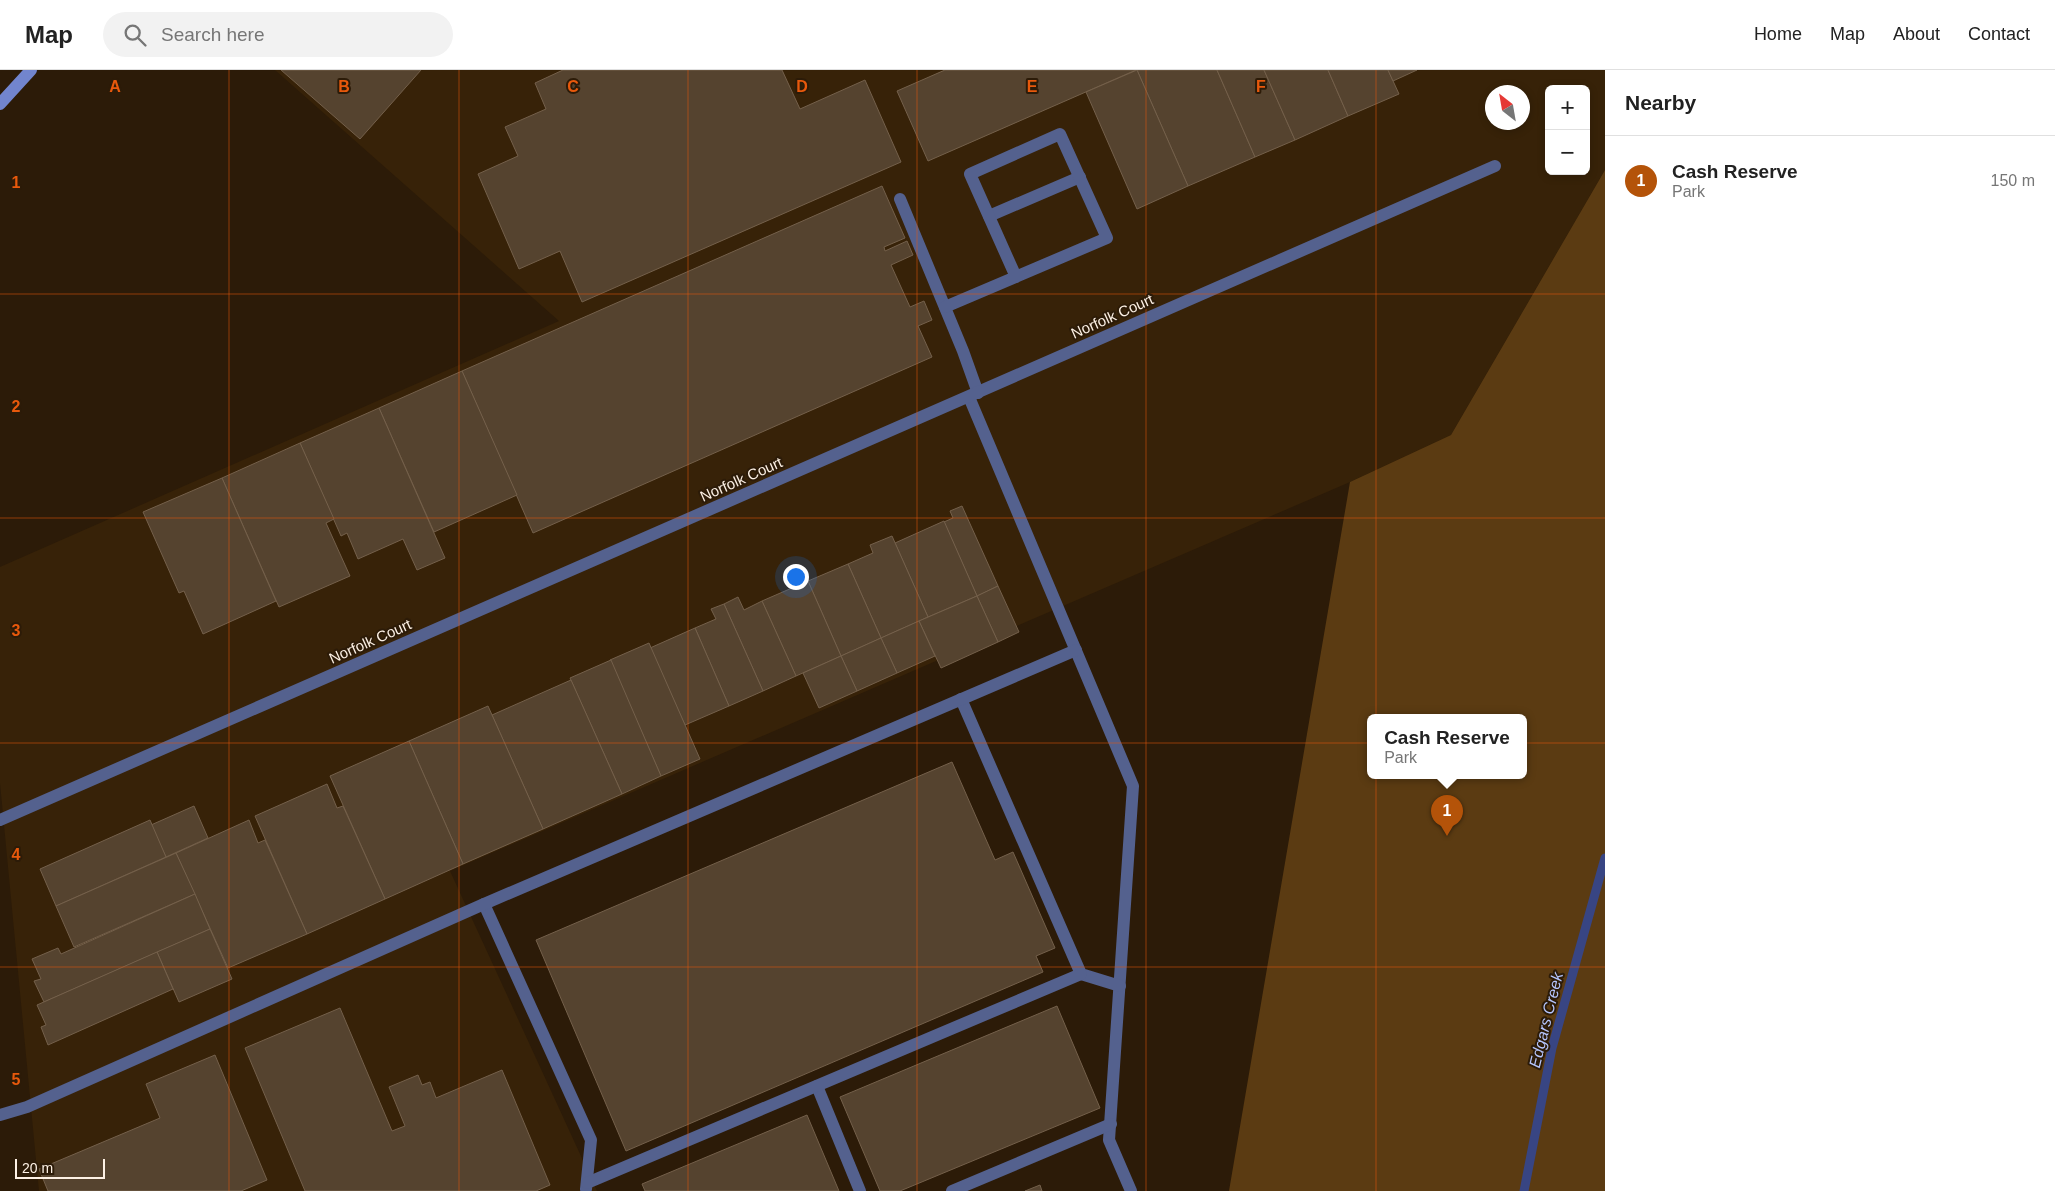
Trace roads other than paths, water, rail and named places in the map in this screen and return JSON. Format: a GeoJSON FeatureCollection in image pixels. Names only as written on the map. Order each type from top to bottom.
{"type":"FeatureCollection","features":[{"type":"Feature","properties":{"kind":"street"},"geometry":{"type":"LineString","coordinates":[[0,104],[31,70]]}},
{"type":"Feature","properties":{"kind":"street"},"geometry":{"type":"LineString","coordinates":[[945,307],[1016,277],[1107,238],[1060,134],[970,174],[1016,277]]}},
{"type":"Feature","properties":{"kind":"street","name":"Norfolk Court"},"geometry":{"type":"LineString","coordinates":[[0,820],[1495,166]]}},
{"type":"Feature","properties":{"kind":"street"},"geometry":{"type":"LineString","coordinates":[[989,216],[1080,177]]}},
{"type":"Feature","properties":{"kind":"street"},"geometry":{"type":"LineString","coordinates":[[900,200],[945,307],[974,395],[1076,650],[1133,786],[1110,1140],[1131,1191]]}},
{"type":"Feature","properties":{"kind":"street"},"geometry":{"type":"LineString","coordinates":[[0,1115],[36,1103],[484,904],[1076,650]]}},
{"type":"Feature","properties":{"kind":"street"},"geometry":{"type":"LineString","coordinates":[[961,699],[1081,974]]}},
{"type":"Feature","properties":{"kind":"street"},"geometry":{"type":"LineString","coordinates":[[484,904],[591,1140],[586,1187],[1081,974],[1120,986]]}},
{"type":"Feature","properties":{"kind":"street"},"geometry":{"type":"LineString","coordinates":[[817,1086],[860,1191]]}},
{"type":"Feature","properties":{"kind":"street"},"geometry":{"type":"LineString","coordinates":[[952,1191],[1111,1124]]}},
{"type":"Feature","properties":{"kind":"waterway","name":"Edgars Creek"},"geometry":{"type":"LineString","coordinates":[[1524,1191],[1552,1048],[1605,858]]}},
{"type":"Feature","properties":{"kind":"place","name":"Cash Reserve"},"geometry":{"type":"Point","coordinates":[1447,836]}}]}
